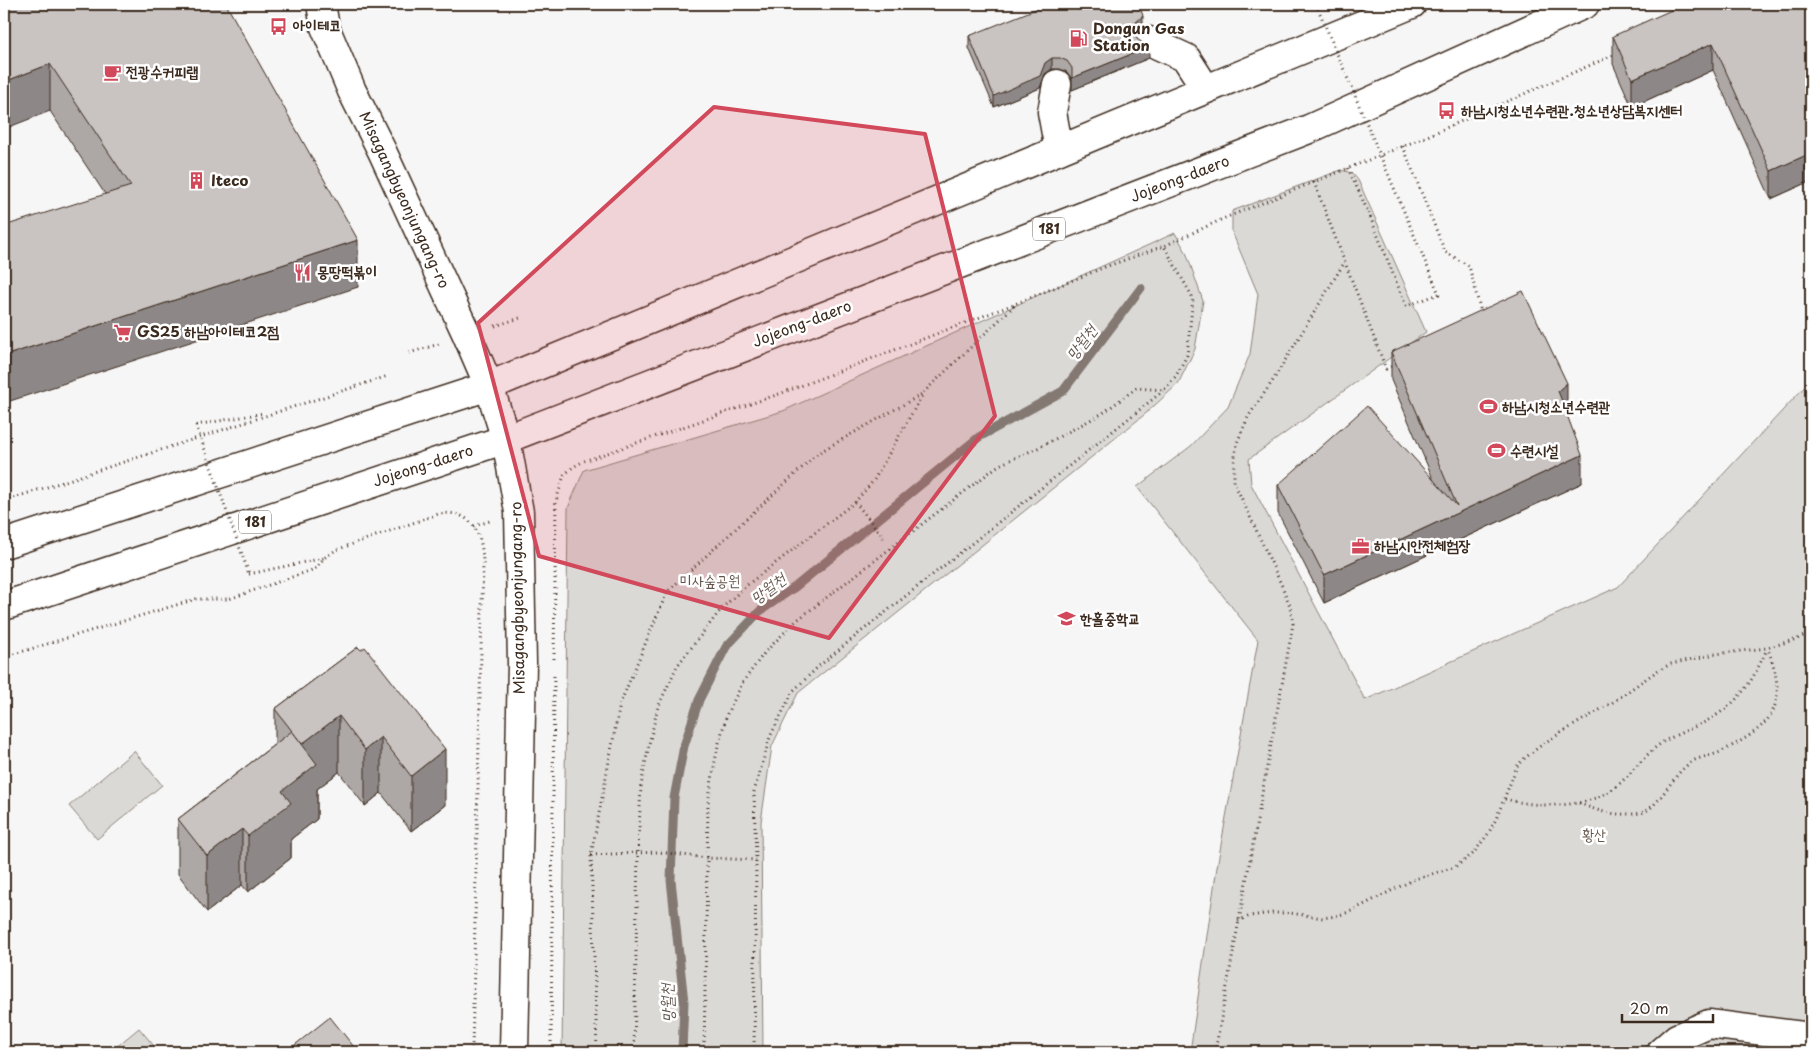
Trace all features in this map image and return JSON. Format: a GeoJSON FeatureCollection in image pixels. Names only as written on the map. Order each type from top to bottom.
{"type":"FeatureCollection","features":[{"type":"Feature","properties":{"kind":"main road","name":"Misagangbyeonjungang-ro"},"geometry":{"type":"LineString","coordinates":[[321,4],[324,27],[489,386],[506,439],[519,512],[521,644],[517,848],[517,988],[514,1052]]}},
{"type":"Feature","properties":{"kind":"main road"},"geometry":{"type":"LineString","coordinates":[[4,544],[489,386],[1412,4]]}},
{"type":"Feature","properties":{"kind":"main road","name":"Jojeong-daero"},"geometry":{"type":"LineString","coordinates":[[4,606],[506,439],[1309,129],[1585,4]]}},
{"type":"Feature","properties":{"kind":"main road"},"geometry":{"type":"LineString","coordinates":[[1149,41],[1186,58],[1206,89]]}},
{"type":"Feature","properties":{"kind":"main road"},"geometry":{"type":"LineString","coordinates":[[1057,84],[1052,112],[1059,150]]}},
{"type":"Feature","properties":{"kind":"main road"},"geometry":{"type":"LineString","coordinates":[[1661,1052],[1676,1038],[1709,1024],[1811,1037]]}},
{"type":"Feature","properties":{"kind":"path"},"geometry":{"type":"LineString","coordinates":[[1316,4],[1439,294],[1406,306],[1369,214],[1348,168]]}},
{"type":"Feature","properties":{"kind":"path"},"geometry":{"type":"LineString","coordinates":[[551,1052],[555,522],[556,501],[564,475],[584,461],[782,393],[1105,267],[1164,246],[1225,218],[1403,146],[1617,54]]}},
{"type":"Feature","properties":{"kind":"path"},"geometry":{"type":"LineString","coordinates":[[1403,146],[1445,252],[1469,266],[1482,316]]}},
{"type":"Feature","properties":{"kind":"path"},"geometry":{"type":"LineString","coordinates":[[1314,182],[1386,368],[1395,364]]}},
{"type":"Feature","properties":{"kind":"path"},"geometry":{"type":"LineString","coordinates":[[754,1052],[756,860],[754,792],[770,737],[793,691],[819,666],[862,631],[1164,390],[1176,376],[1187,355],[1193,298],[1164,246]]}},
{"type":"Feature","properties":{"kind":"path"},"geometry":{"type":"LineString","coordinates":[[1215,1052],[1293,624],[1290,606],[1282,586],[1234,482],[1237,443],[1248,417],[1272,382],[1344,263]]}},
{"type":"Feature","properties":{"kind":"path"},"geometry":{"type":"LineString","coordinates":[[597,1052],[591,855],[620,704],[667,592],[818,453],[924,392],[1018,302]]}},
{"type":"Feature","properties":{"kind":"path"},"geometry":{"type":"LineString","coordinates":[[4,501],[388,376]]}},
{"type":"Feature","properties":{"kind":"path"},"geometry":{"type":"LineString","coordinates":[[704,1052],[708,803],[717,750],[727,714],[743,682],[765,652],[796,621],[1000,465],[1042,446],[1103,413],[1136,388],[1164,390]]}},
{"type":"Feature","properties":{"kind":"path"},"geometry":{"type":"LineString","coordinates":[[634,1052],[641,786],[648,744],[658,708],[678,666],[722,607],[747,585],[855,502],[874,480],[924,392]]}},
{"type":"Feature","properties":{"kind":"path"},"geometry":{"type":"LineString","coordinates":[[275,412],[196,424],[249,574],[324,558]]}},
{"type":"Feature","properties":{"kind":"path"},"geometry":{"type":"LineString","coordinates":[[855,502],[885,539]]}},
{"type":"Feature","properties":{"kind":"path"},"geometry":{"type":"LineString","coordinates":[[4,657],[196,599],[230,599],[315,570],[324,558],[336,550],[438,514],[447,512],[468,519],[480,537],[484,564],[472,1052]]}},
{"type":"Feature","properties":{"kind":"path"},"geometry":{"type":"LineString","coordinates":[[1238,921],[1250,916],[1290,913],[1323,918],[1336,916],[1349,912],[1415,879],[1455,867],[1473,854],[1496,819],[1517,766],[1524,758],[1544,743],[1637,687],[1657,671],[1672,664],[1715,654],[1767,648],[1800,638],[1811,632]]}},
{"type":"Feature","properties":{"kind":"path"},"geometry":{"type":"LineString","coordinates":[[1505,799],[1534,804],[1578,802],[1611,790],[1661,743],[1702,724],[1726,708],[1742,694],[1755,676],[1767,648]]}},
{"type":"Feature","properties":{"kind":"path"},"geometry":{"type":"LineString","coordinates":[[1578,802],[1605,813],[1636,814],[1646,811],[1680,771],[1694,760],[1722,751],[1762,725],[1772,714],[1777,700],[1778,681],[1767,648]]}},
{"type":"Feature","properties":{"kind":"path"},"geometry":{"type":"LineString","coordinates":[[591,855],[658,852],[707,858],[756,860]]}},
{"type":"Feature","properties":{"kind":"highlighted area"},"geometry":{"type":"Polygon","coordinates":[[[714,107],[925,134],[995,416],[829,638],[539,556],[478,323],[714,107]]]}},
{"type":"Feature","properties":{"kind":"green space","name":"황산"},"geometry":{"type":"Polygon","coordinates":[[[1341,170],[1352,173],[1358,180],[1426,332],[1249,459],[1251,484],[1365,700],[1618,587],[1811,380],[1811,1052],[1190,1052],[1217,867],[1258,640],[1137,487],[1191,446],[1228,407],[1250,354],[1258,294],[1232,232],[1232,211],[1341,170]]]}},
{"type":"Feature","properties":{"kind":"green space","name":"미사숲공원"},"geometry":{"type":"Polygon","coordinates":[[[1175,233],[1186,252],[1203,301],[1195,349],[1178,384],[1144,415],[798,693],[772,746],[761,822],[763,1052],[562,1052],[568,508],[584,470],[783,411],[1175,233]]]}},
{"type":"Feature","properties":{"kind":"green space"},"geometry":{"type":"Polygon","coordinates":[[[134,751],[162,785],[97,839],[69,806],[134,751]]]}},
{"type":"Feature","properties":{"kind":"green space"},"geometry":{"type":"Polygon","coordinates":[[[139,1028],[159,1052],[110,1052],[139,1028]]]}},
{"type":"Feature","properties":{"kind":"building","name":"Iteco"},"geometry":{"type":"Polygon","coordinates":[[[4,4],[226,4],[358,240],[4,356],[4,226],[131,186],[50,64],[4,82],[4,4]]]}},
{"type":"Feature","properties":{"kind":"building"},"geometry":{"type":"Polygon","coordinates":[[[1048,4],[1091,4],[1093,8],[1102,4],[1139,4],[1143,16],[1135,23],[1134,32],[1137,39],[1149,47],[1072,78],[1072,68],[1067,61],[1060,58],[1052,58],[1045,63],[1040,76],[994,96],[969,36],[1048,4]]]}},
{"type":"Feature","properties":{"kind":"building"},"geometry":{"type":"Polygon","coordinates":[[[1685,4],[1811,4],[1811,153],[1771,171],[1713,43],[1632,79],[1613,36],[1685,4]]]}},
{"type":"Feature","properties":{"kind":"building","name":"수련시설"},"geometry":{"type":"Polygon","coordinates":[[[1523,291],[1567,383],[1558,391],[1582,455],[1324,575],[1278,485],[1367,406],[1457,506],[1391,352],[1523,291]]]}},
{"type":"Feature","properties":{"kind":"building"},"geometry":{"type":"Polygon","coordinates":[[[358,647],[361,650],[365,647],[445,749],[411,776],[381,737],[365,750],[339,716],[302,744],[275,709],[358,647]]]}},
{"type":"Feature","properties":{"kind":"building"},"geometry":{"type":"Polygon","coordinates":[[[292,731],[317,764],[282,791],[291,803],[248,836],[242,829],[207,856],[178,819],[292,731]]]}},
{"type":"Feature","properties":{"kind":"building"},"geometry":{"type":"Polygon","coordinates":[[[330,1017],[358,1052],[286,1052],[330,1017]]]}},
{"type":"Feature","properties":{"kind":"waterway","name":"망월천"},"geometry":{"type":"LineString","coordinates":[[682,1052],[684,1002],[671,880],[674,798],[684,746],[699,700],[726,647],[760,611],[795,587],[979,437],[1063,391],[1141,288]]}},
{"type":"Feature","properties":{"kind":"place","name":"아이테코"},"geometry":{"type":"Point","coordinates":[279,26]}},
{"type":"Feature","properties":{"kind":"place","name":"Dongun Gas Station"},"geometry":{"type":"Point","coordinates":[1079,38]}},
{"type":"Feature","properties":{"kind":"place","name":"전광수커피랩"},"geometry":{"type":"Point","coordinates":[112,72]}},
{"type":"Feature","properties":{"kind":"place","name":"하남시청소년수련관.청소년상담복지센터"},"geometry":{"type":"Point","coordinates":[1447,111]}},
{"type":"Feature","properties":{"kind":"place","name":"Iteco"},"geometry":{"type":"Point","coordinates":[197,181]}},
{"type":"Feature","properties":{"kind":"place","name":"몽땅떡볶이"},"geometry":{"type":"Point","coordinates":[303,272]}},
{"type":"Feature","properties":{"kind":"place","name":"GS25 하남아이테코2점"},"geometry":{"type":"Point","coordinates":[123,332]}},
{"type":"Feature","properties":{"kind":"place","name":"하남시청소년수련관"},"geometry":{"type":"Point","coordinates":[1488,407]}},
{"type":"Feature","properties":{"kind":"place","name":"수련시설"},"geometry":{"type":"Point","coordinates":[1496,451]}},
{"type":"Feature","properties":{"kind":"place","name":"하남시안전체험장"},"geometry":{"type":"Point","coordinates":[1360,546]}},
{"type":"Feature","properties":{"kind":"place","name":"한홀중학교"},"geometry":{"type":"Point","coordinates":[1066,619]}}]}
